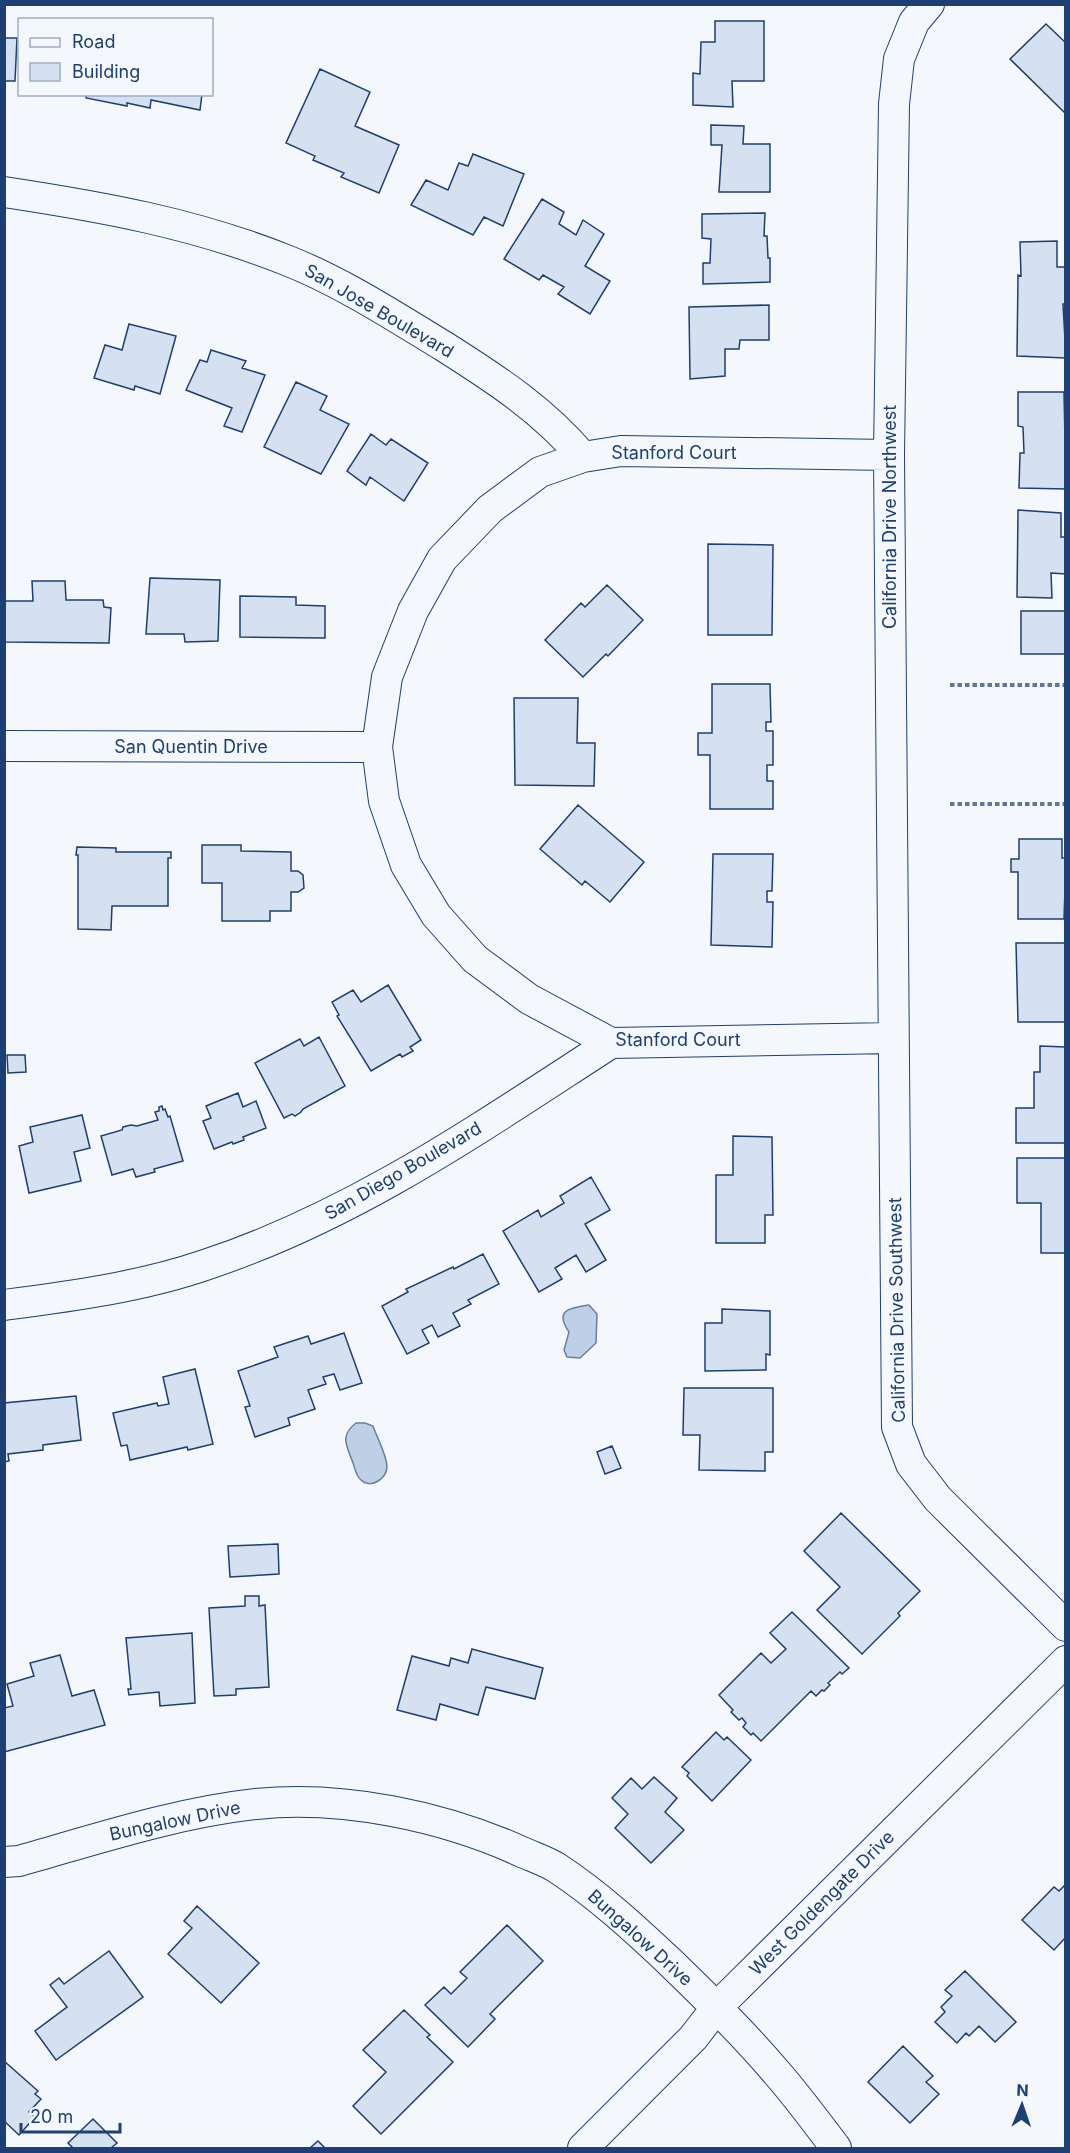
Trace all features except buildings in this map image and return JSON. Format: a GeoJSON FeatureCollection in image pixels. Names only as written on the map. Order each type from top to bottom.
{"type":"FeatureCollection","features":[{"type":"Feature","properties":{"kind":"street","name":"California Drive Northwest"},"geometry":{"type":"LineString","coordinates":[[893,1038],[889,455],[894,104],[899,59],[914,22],[929,4]]}},
{"type":"Feature","properties":{"kind":"street","name":"San Jose Boulevard"},"geometry":{"type":"LineString","coordinates":[[4,192],[151,217],[236,241],[288,261],[348,289],[503,384],[561,431],[583,457]]}},
{"type":"Feature","properties":{"kind":"street","name":"Stanford Court"},"geometry":{"type":"LineString","coordinates":[[889,455],[621,451],[583,457],[540,472],[490,509],[442,559],[413,611],[387,677],[377,747],[384,801],[406,866],[435,915],[475,959],[529,999],[611,1042],[893,1038]]}},
{"type":"Feature","properties":{"kind":"street","name":"San Quentin Drive"},"geometry":{"type":"LineString","coordinates":[[4,746],[377,747]]}},
{"type":"Feature","properties":{"kind":"street","name":"California Drive Southwest"},"geometry":{"type":"LineString","coordinates":[[893,1038],[897,1426],[911,1464],[938,1499],[1065,1626]]}},
{"type":"Feature","properties":{"kind":"street","name":"San Diego Boulevard"},"geometry":{"type":"LineString","coordinates":[[4,1305],[70,1296],[204,1266],[312,1223],[367,1196],[443,1152],[611,1042]]}},
{"type":"Feature","properties":{"kind":"street","name":"West Goldengate Drive"},"geometry":{"type":"LineString","coordinates":[[583,2148],[693,2038],[717,2007],[1065,1661]]}},
{"type":"Feature","properties":{"kind":"street","name":"Bungalow Drive"},"geometry":{"type":"LineString","coordinates":[[9,1869],[127,1830],[205,1811],[258,1804],[314,1803],[376,1808],[440,1821],[501,1842],[554,1867],[603,1900],[717,2007],[778,2074],[836,2148]]}},
{"type":"Feature","properties":{"kind":"path"},"geometry":{"type":"LineString","coordinates":[[950,685],[1065,685]]}},
{"type":"Feature","properties":{"kind":"path"},"geometry":{"type":"LineString","coordinates":[[950,804],[1065,804]]}},
{"type":"Feature","properties":{"kind":"water"},"geometry":{"type":"Polygon","coordinates":[[[589,1305],[597,1314],[596,1343],[580,1358],[567,1357],[564,1350],[569,1332],[563,1315],[575,1307],[589,1305]]]}},
{"type":"Feature","properties":{"kind":"water"},"geometry":{"type":"Polygon","coordinates":[[[356,1423],[373,1426],[385,1456],[386,1471],[381,1479],[374,1483],[365,1483],[358,1476],[347,1446],[346,1437],[356,1423]]]}}]}
